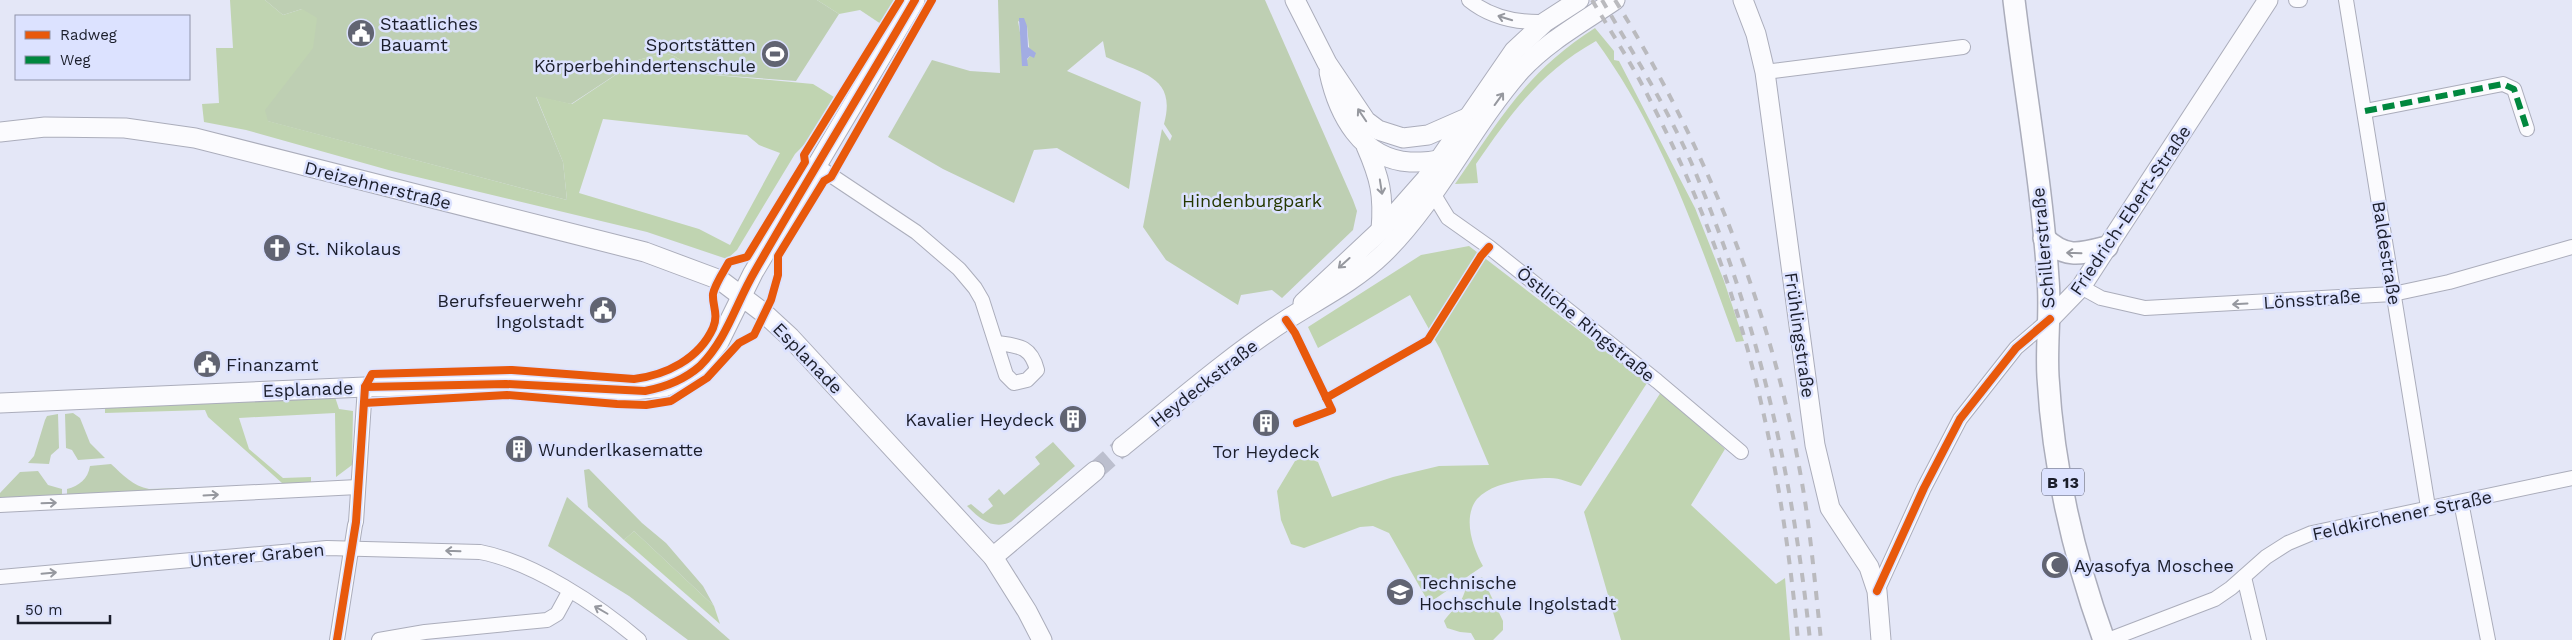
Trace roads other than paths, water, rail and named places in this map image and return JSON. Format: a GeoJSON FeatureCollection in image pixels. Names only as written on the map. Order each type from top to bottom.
{"type":"FeatureCollection","features":[{"type":"Feature","properties":{"kind":"main road","name":"Schillerstraße"},"geometry":{"type":"LineString","coordinates":[[2014,0],[2044,238],[2050,319],[2048,375],[2052,419],[2067,506],[2092,605],[2104,640]]}},
{"type":"Feature","properties":{"kind":"main road"},"geometry":{"type":"LineString","coordinates":[[2044,238],[2054,247],[2070,253],[2088,252],[2107,247]]}},
{"type":"Feature","properties":{"kind":"street"},"geometry":{"type":"LineString","coordinates":[[743,297],[753,273],[915,0]]}},
{"type":"Feature","properties":{"kind":"street"},"geometry":{"type":"LineString","coordinates":[[1295,0],[1327,63],[1366,121],[1378,130],[1403,138],[1410,144],[1430,187]]}},
{"type":"Feature","properties":{"kind":"street"},"geometry":{"type":"LineString","coordinates":[[1468,0],[1480,9],[1507,20],[1526,23],[1545,22]]}},
{"type":"Feature","properties":{"kind":"street"},"geometry":{"type":"LineString","coordinates":[[1430,187],[1442,159],[1514,51],[1545,22],[1579,0]]}},
{"type":"Feature","properties":{"kind":"street","name":"Heydeckstraße"},"geometry":{"type":"LineString","coordinates":[[1122,447],[1286,320],[1381,230],[1430,187],[1471,138],[1523,69],[1553,41],[1615,0]]}},
{"type":"Feature","properties":{"kind":"street","name":"Frühlingstraße"},"geometry":{"type":"LineString","coordinates":[[1732,0],[1750,20]]}},
{"type":"Feature","properties":{"kind":"street","name":"Frühlingstraße"},"geometry":{"type":"LineString","coordinates":[[1743,0],[1760,50],[1765,72],[1820,467],[1830,508],[1869,566],[1877,591],[1881,640]]}},
{"type":"Feature","properties":{"kind":"street","name":"Friedrich-Ebert-Straße"},"geometry":{"type":"LineString","coordinates":[[1877,591],[1924,488],[1960,419],[2016,348],[2050,319],[2081,287],[2268,0]]}},
{"type":"Feature","properties":{"kind":"street","name":"Baldestraße"},"geometry":{"type":"LineString","coordinates":[[2346,0],[2428,507]]}},
{"type":"Feature","properties":{"kind":"street"},"geometry":{"type":"LineString","coordinates":[[1765,72],[1963,47]]}},
{"type":"Feature","properties":{"kind":"street"},"geometry":{"type":"LineString","coordinates":[[1327,63],[1334,96],[1352,131],[1366,146],[1381,180],[1383,207],[1381,230]]}},
{"type":"Feature","properties":{"kind":"street"},"geometry":{"type":"LineString","coordinates":[[2365,111],[2503,84],[2514,89],[2527,129]]}},
{"type":"Feature","properties":{"kind":"street"},"geometry":{"type":"LineString","coordinates":[[1403,138],[1428,135],[1470,116]]}},
{"type":"Feature","properties":{"kind":"street","name":"Dreizehnerstraße"},"geometry":{"type":"LineString","coordinates":[[0,132],[45,127],[124,128],[206,140],[645,252],[720,280],[743,297]]}},
{"type":"Feature","properties":{"kind":"street","name":"Heydeckstraße"},"geometry":{"type":"LineString","coordinates":[[1418,162],[1442,159],[1454,153],[1471,138]]}},
{"type":"Feature","properties":{"kind":"street"},"geometry":{"type":"LineString","coordinates":[[1366,146],[1394,160],[1418,162]]}},
{"type":"Feature","properties":{"kind":"street"},"geometry":{"type":"LineString","coordinates":[[818,166],[916,232],[960,269],[976,288],[982,300],[996,344]]}},
{"type":"Feature","properties":{"kind":"street","name":"Heydeckstraße"},"geometry":{"type":"LineString","coordinates":[[1286,320],[1325,298],[1359,274],[1382,254],[1416,218],[1430,187]]}},
{"type":"Feature","properties":{"kind":"street","name":"Östliche Ringstraße"},"geometry":{"type":"LineString","coordinates":[[1430,187],[1448,218],[1497,253],[1741,452]]}},
{"type":"Feature","properties":{"kind":"street","name":"Lönsstraße"},"geometry":{"type":"LineString","coordinates":[[2081,287],[2101,298],[2145,308],[2393,294],[2449,282],[2572,247]]}},
{"type":"Feature","properties":{"kind":"street","name":"Esplanade"},"geometry":{"type":"LineString","coordinates":[[0,403],[365,387],[506,384],[624,391],[664,387],[682,379],[703,362],[719,342],[743,297],[778,325],[820,368],[993,557],[1027,611],[1042,640]]}},
{"type":"Feature","properties":{"kind":"street"},"geometry":{"type":"LineString","coordinates":[[337,640],[355,523],[365,387]]}},
{"type":"Feature","properties":{"kind":"street"},"geometry":{"type":"LineString","coordinates":[[993,557],[1095,470]]}},
{"type":"Feature","properties":{"kind":"street","name":"Feldkirchener Straße"},"geometry":{"type":"LineString","coordinates":[[2108,640],[2215,599],[2288,543],[2312,534],[2428,507],[2461,502],[2572,478]]}},
{"type":"Feature","properties":{"kind":"street"},"geometry":{"type":"LineString","coordinates":[[0,505],[358,487]]}},
{"type":"Feature","properties":{"kind":"street"},"geometry":{"type":"LineString","coordinates":[[2461,502],[2488,640]]}},
{"type":"Feature","properties":{"kind":"street","name":"Unterer Graben"},"geometry":{"type":"LineString","coordinates":[[0,577],[327,548],[480,552],[499,556],[520,564],[610,616],[640,640]]}},
{"type":"Feature","properties":{"kind":"street"},"geometry":{"type":"LineString","coordinates":[[2244,577],[2259,640]]}},
{"type":"Feature","properties":{"kind":"street"},"geometry":{"type":"LineString","coordinates":[[379,640],[425,632],[547,620],[557,614],[569,592]]}},
{"type":"Feature","properties":{"kind":"water"},"geometry":{"type":"Polygon","coordinates":[[[1019,18],[1024,18],[1027,26],[1028,47],[1036,53],[1034,58],[1030,56],[1027,59],[1028,66],[1022,66],[1019,18]]]}},
{"type":"Feature","properties":{"kind":"tunnel"},"geometry":{"type":"LineString","coordinates":[[1095,471],[1122,447]]}},
{"type":"Feature","properties":{"kind":"railway"},"geometry":{"type":"LineString","coordinates":[[1592,0],[1629,60],[1681,163],[1708,229],[1731,295],[1751,362],[1767,429],[1780,498],[1798,640]]}},
{"type":"Feature","properties":{"kind":"railway"},"geometry":{"type":"LineString","coordinates":[[1602,0],[1649,80],[1681,141],[1715,221],[1735,279],[1769,396],[1782,456],[1793,516],[1810,640]]}},
{"type":"Feature","properties":{"kind":"railway"},"geometry":{"type":"LineString","coordinates":[[1615,0],[1681,118],[1735,241],[1758,305],[1777,369],[1793,435],[1805,501],[1821,640]]}},
{"type":"Feature","properties":{"kind":"place","name":"Staatliches Bauamt"},"geometry":{"type":"Point","coordinates":[361,33]}},
{"type":"Feature","properties":{"kind":"place","name":"Sportstätten Körperbehindertenschule"},"geometry":{"type":"Point","coordinates":[775,54]}},
{"type":"Feature","properties":{"kind":"place","name":"St. Nikolaus"},"geometry":{"type":"Point","coordinates":[277,248]}},
{"type":"Feature","properties":{"kind":"place","name":"Berufsfeuerwehr Ingolstadt"},"geometry":{"type":"Point","coordinates":[603,310]}},
{"type":"Feature","properties":{"kind":"place","name":"Finanzamt"},"geometry":{"type":"Point","coordinates":[207,364]}},
{"type":"Feature","properties":{"kind":"place","name":"Kavalier Heydeck"},"geometry":{"type":"Point","coordinates":[1073,419]}},
{"type":"Feature","properties":{"kind":"place","name":"Tor Heydeck"},"geometry":{"type":"Point","coordinates":[1266,423]}},
{"type":"Feature","properties":{"kind":"place","name":"Wunderlkasematte"},"geometry":{"type":"Point","coordinates":[519,449]}},
{"type":"Feature","properties":{"kind":"place","name":"Ayasofya Moschee"},"geometry":{"type":"Point","coordinates":[2055,565]}},
{"type":"Feature","properties":{"kind":"place","name":"Technische Hochschule Ingolstadt"},"geometry":{"type":"Point","coordinates":[1400,592]}},
{"type":"Feature","properties":{"kind":"park label","name":"Hindenburgpark"},"geometry":{"type":"Point","coordinates":[1252,200]}}]}
